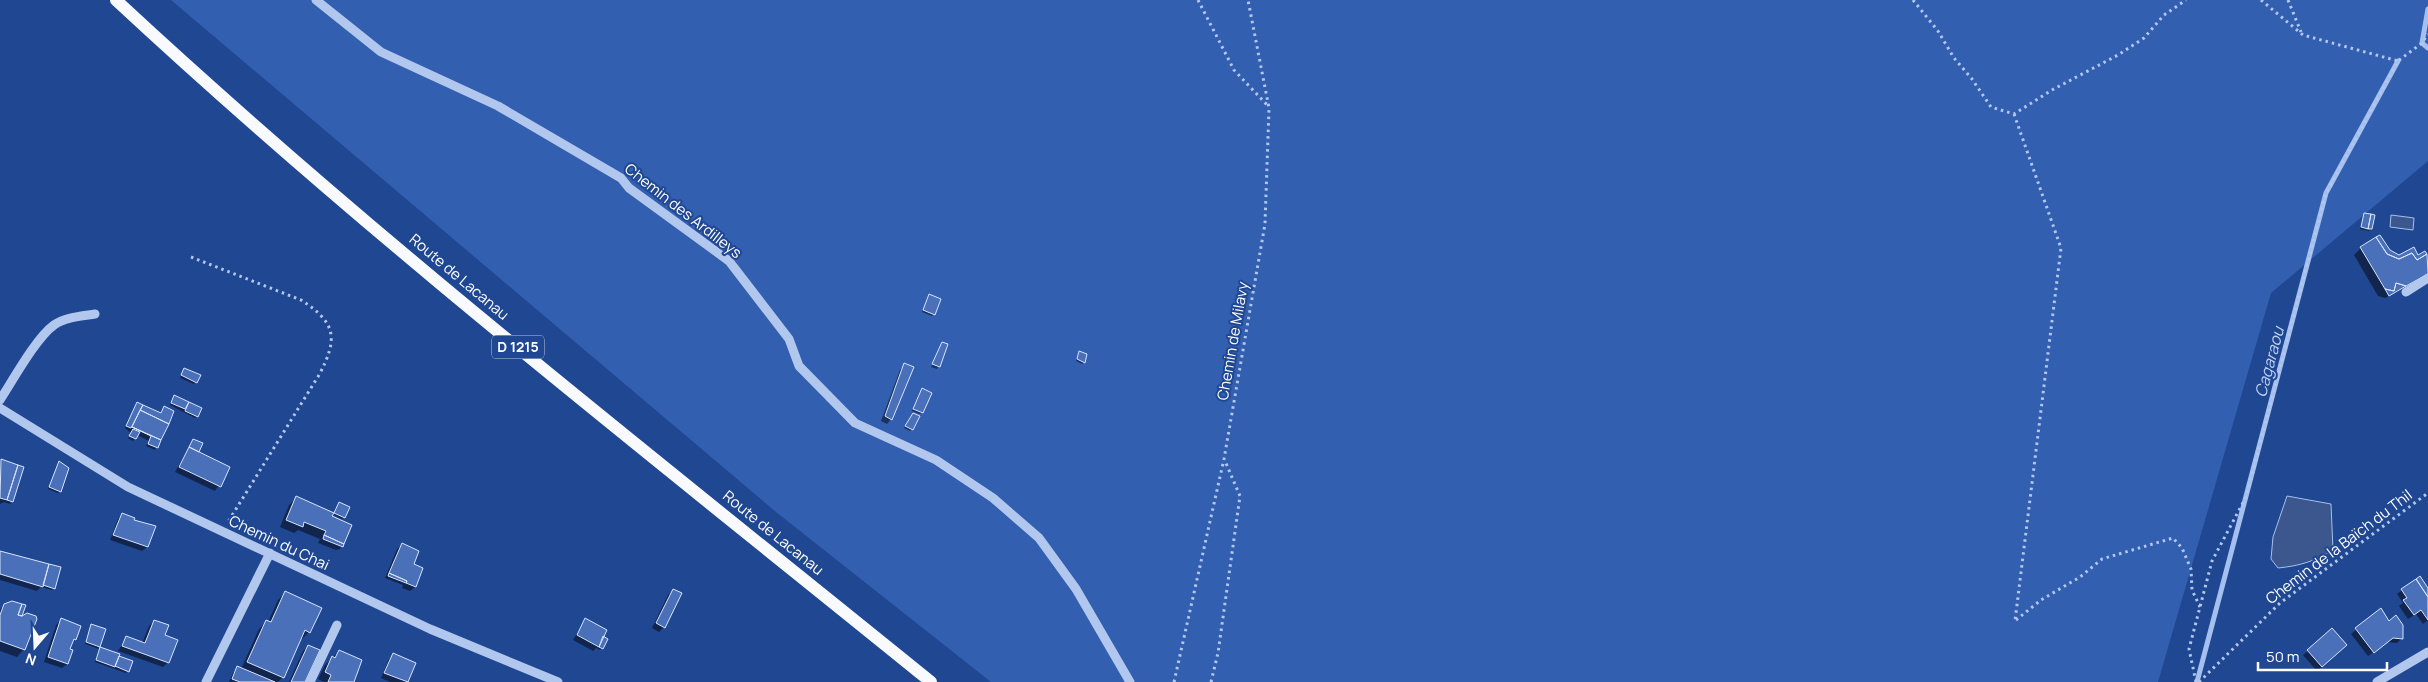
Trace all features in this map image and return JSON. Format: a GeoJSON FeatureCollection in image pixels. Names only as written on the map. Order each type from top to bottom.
{"type":"FeatureCollection","features":[{"type":"Feature","properties":{"kind":"main road","name":"Route de Lacanau"},"geometry":{"type":"LineString","coordinates":[[119,1],[245,117],[454,295],[931,682]]}},
{"type":"Feature","properties":{"kind":"street","name":"Chemin des Ardilleys"},"geometry":{"type":"LineString","coordinates":[[316,0],[381,52],[498,106],[621,178],[629,188],[729,261],[789,339],[799,366],[856,423],[936,460],[993,498],[1039,538],[1076,589],[1130,682]]}},
{"type":"Feature","properties":{"kind":"street"},"geometry":{"type":"LineString","coordinates":[[2406,292],[2428,278]]}},
{"type":"Feature","properties":{"kind":"street"},"geometry":{"type":"LineString","coordinates":[[0,400],[44,335],[54,325],[66,319],[95,314]]}},
{"type":"Feature","properties":{"kind":"street","name":"Chemin du Chai"},"geometry":{"type":"LineString","coordinates":[[0,408],[128,487],[430,629],[558,682]]}},
{"type":"Feature","properties":{"kind":"street"},"geometry":{"type":"LineString","coordinates":[[206,682],[270,553]]}},
{"type":"Feature","properties":{"kind":"street"},"geometry":{"type":"LineString","coordinates":[[310,682],[336,625]]}},
{"type":"Feature","properties":{"kind":"street"},"geometry":{"type":"LineString","coordinates":[[2377,682],[2428,652]]}},
{"type":"Feature","properties":{"kind":"path"},"geometry":{"type":"LineString","coordinates":[[1198,0],[1234,70],[1269,108]]}},
{"type":"Feature","properties":{"kind":"path","name":"Chemin de Milavy"},"geometry":{"type":"LineString","coordinates":[[1174,682],[1224,459],[1265,224],[1269,108],[1248,0]]}},
{"type":"Feature","properties":{"kind":"path"},"geometry":{"type":"LineString","coordinates":[[1913,0],[1938,31],[1954,58],[1972,79],[1991,108],[2014,114],[2052,90],[2118,55],[2144,38],[2164,15],[2186,0]]}},
{"type":"Feature","properties":{"kind":"path"},"geometry":{"type":"LineString","coordinates":[[2261,0],[2303,35],[2398,61]]}},
{"type":"Feature","properties":{"kind":"path"},"geometry":{"type":"LineString","coordinates":[[2288,0],[2303,35]]}},
{"type":"Feature","properties":{"kind":"path"},"geometry":{"type":"LineString","coordinates":[[2197,682],[2189,649],[2212,561],[2246,498],[2326,193],[2398,61],[2422,43],[2428,34]]}},
{"type":"Feature","properties":{"kind":"path"},"geometry":{"type":"LineString","coordinates":[[2422,43],[2428,47]]}},
{"type":"Feature","properties":{"kind":"path"},"geometry":{"type":"LineString","coordinates":[[2014,114],[2062,248],[2015,621],[2041,600],[2080,577],[2102,560],[2173,538],[2182,548],[2191,569],[2192,590],[2200,607]]}},
{"type":"Feature","properties":{"kind":"path"},"geometry":{"type":"LineString","coordinates":[[191,257],[301,300],[316,310],[325,321],[333,337],[330,355],[319,375],[222,531]]}},
{"type":"Feature","properties":{"kind":"path"},"geometry":{"type":"LineString","coordinates":[[1211,682],[1218,653],[1240,496],[1224,459]]}},
{"type":"Feature","properties":{"kind":"path","name":"Chemin de la Baïch du Thil"},"geometry":{"type":"LineString","coordinates":[[2197,682],[2280,603],[2428,493]]}},
{"type":"Feature","properties":{"kind":"shaded area"},"geometry":{"type":"Polygon","coordinates":[[[171,0],[2428,0],[2428,161],[2271,293],[2158,682],[991,682],[776,512],[171,0]]]}},
{"type":"Feature","properties":{"kind":"shaded area"},"geometry":{"type":"Polygon","coordinates":[[[2391,215],[2414,218],[2413,230],[2390,227],[2391,215]]]}},
{"type":"Feature","properties":{"kind":"shaded area"},"geometry":{"type":"Polygon","coordinates":[[[2287,496],[2331,504],[2333,550],[2307,562],[2278,568],[2271,559],[2273,537],[2287,496]]]}},
{"type":"Feature","properties":{"kind":"building"},"geometry":{"type":"Polygon","coordinates":[[[2364,213],[2371,214],[2368,229],[2361,227],[2364,213]]]}},
{"type":"Feature","properties":{"kind":"building"},"geometry":{"type":"Polygon","coordinates":[[[2371,214],[2375,215],[2372,229],[2368,229],[2371,214]]]}},
{"type":"Feature","properties":{"kind":"building"},"geometry":{"type":"Polygon","coordinates":[[[2380,235],[2390,250],[2399,255],[2414,247],[2418,255],[2425,251],[2427,254],[2417,260],[2412,253],[2399,259],[2387,254],[2376,237],[2380,235]]]}},
{"type":"Feature","properties":{"kind":"building"},"geometry":{"type":"Polygon","coordinates":[[[2376,237],[2387,254],[2399,259],[2412,253],[2417,260],[2427,254],[2428,274],[2406,286],[2396,283],[2394,291],[2385,289],[2360,247],[2376,237]]]}},
{"type":"Feature","properties":{"kind":"building"},"geometry":{"type":"Polygon","coordinates":[[[2396,283],[2406,286],[2389,296],[2385,289],[2394,291],[2396,283]]]}},
{"type":"Feature","properties":{"kind":"building"},"geometry":{"type":"Polygon","coordinates":[[[929,294],[941,299],[935,315],[923,310],[929,294]]]}},
{"type":"Feature","properties":{"kind":"building"},"geometry":{"type":"Polygon","coordinates":[[[942,342],[948,344],[940,367],[932,364],[942,342]]]}},
{"type":"Feature","properties":{"kind":"building"},"geometry":{"type":"Polygon","coordinates":[[[1079,351],[1087,354],[1085,363],[1077,359],[1079,351]]]}},
{"type":"Feature","properties":{"kind":"building"},"geometry":{"type":"Polygon","coordinates":[[[904,363],[914,367],[892,420],[885,416],[904,363]]]}},
{"type":"Feature","properties":{"kind":"building"},"geometry":{"type":"Polygon","coordinates":[[[184,368],[201,375],[197,383],[181,375],[184,368]]]}},
{"type":"Feature","properties":{"kind":"building"},"geometry":{"type":"Polygon","coordinates":[[[922,388],[932,393],[923,413],[913,409],[922,388]]]}},
{"type":"Feature","properties":{"kind":"building"},"geometry":{"type":"Polygon","coordinates":[[[174,395],[189,402],[185,409],[171,403],[174,395]]]}},
{"type":"Feature","properties":{"kind":"building"},"geometry":{"type":"Polygon","coordinates":[[[137,402],[143,405],[131,428],[126,426],[137,402]]]}},
{"type":"Feature","properties":{"kind":"building"},"geometry":{"type":"Polygon","coordinates":[[[189,402],[202,408],[198,417],[185,411],[189,402]]]}},
{"type":"Feature","properties":{"kind":"building"},"geometry":{"type":"Polygon","coordinates":[[[143,405],[161,413],[164,406],[174,411],[169,424],[140,410],[143,405]]]}},
{"type":"Feature","properties":{"kind":"building"},"geometry":{"type":"Polygon","coordinates":[[[140,410],[169,424],[161,440],[132,427],[140,410]]]}},
{"type":"Feature","properties":{"kind":"building"},"geometry":{"type":"Polygon","coordinates":[[[913,413],[920,416],[913,430],[905,426],[913,413]]]}},
{"type":"Feature","properties":{"kind":"building"},"geometry":{"type":"Polygon","coordinates":[[[132,427],[161,440],[158,448],[148,444],[151,436],[132,427]]]}},
{"type":"Feature","properties":{"kind":"building"},"geometry":{"type":"Polygon","coordinates":[[[133,429],[140,432],[136,439],[129,436],[133,429]]]}},
{"type":"Feature","properties":{"kind":"building"},"geometry":{"type":"Polygon","coordinates":[[[193,439],[203,443],[199,452],[189,447],[193,439]]]}},
{"type":"Feature","properties":{"kind":"building"},"geometry":{"type":"Polygon","coordinates":[[[189,447],[230,467],[221,487],[179,467],[189,447]]]}},
{"type":"Feature","properties":{"kind":"building"},"geometry":{"type":"Polygon","coordinates":[[[1,459],[18,465],[7,500],[0,498],[1,459]]]}},
{"type":"Feature","properties":{"kind":"building"},"geometry":{"type":"Polygon","coordinates":[[[59,461],[69,468],[61,492],[49,487],[59,461]]]}},
{"type":"Feature","properties":{"kind":"building"},"geometry":{"type":"Polygon","coordinates":[[[18,465],[24,467],[13,502],[7,500],[18,465]]]}},
{"type":"Feature","properties":{"kind":"building"},"geometry":{"type":"Polygon","coordinates":[[[296,496],[334,513],[332,516],[352,525],[344,544],[324,535],[326,531],[304,522],[303,527],[286,520],[296,496]]]}},
{"type":"Feature","properties":{"kind":"building"},"geometry":{"type":"Polygon","coordinates":[[[339,502],[350,507],[345,518],[334,513],[339,502]]]}},
{"type":"Feature","properties":{"kind":"building"},"geometry":{"type":"Polygon","coordinates":[[[122,513],[135,518],[134,520],[156,526],[148,547],[113,535],[122,513]]]}},
{"type":"Feature","properties":{"kind":"building"},"geometry":{"type":"Polygon","coordinates":[[[324,535],[344,544],[343,547],[323,539],[324,535]]]}},
{"type":"Feature","properties":{"kind":"building"},"geometry":{"type":"Polygon","coordinates":[[[402,543],[419,551],[414,564],[423,568],[416,587],[389,573],[402,543]]]}},
{"type":"Feature","properties":{"kind":"building"},"geometry":{"type":"Polygon","coordinates":[[[0,551],[49,564],[43,587],[0,574],[0,551]]]}},
{"type":"Feature","properties":{"kind":"building"},"geometry":{"type":"Polygon","coordinates":[[[49,564],[61,567],[55,589],[43,585],[49,564]]]}},
{"type":"Feature","properties":{"kind":"building"},"geometry":{"type":"Polygon","coordinates":[[[389,573],[407,581],[406,583],[388,576],[389,573]]]}},
{"type":"Feature","properties":{"kind":"building"},"geometry":{"type":"Polygon","coordinates":[[[2420,576],[2428,588],[2428,597],[2416,579],[2420,576]]]}},
{"type":"Feature","properties":{"kind":"building"},"geometry":{"type":"Polygon","coordinates":[[[2416,579],[2428,597],[2428,620],[2421,610],[2414,615],[2403,600],[2407,598],[2401,589],[2416,579]]]}},
{"type":"Feature","properties":{"kind":"building"},"geometry":{"type":"Polygon","coordinates":[[[673,589],[682,593],[665,628],[656,623],[673,589]]]}},
{"type":"Feature","properties":{"kind":"building"},"geometry":{"type":"Polygon","coordinates":[[[285,591],[322,608],[310,633],[305,630],[284,678],[247,662],[266,620],[271,622],[285,591]]]}},
{"type":"Feature","properties":{"kind":"building"},"geometry":{"type":"Polygon","coordinates":[[[12,601],[22,604],[18,615],[22,616],[27,613],[36,616],[37,619],[25,650],[0,641],[0,615],[4,604],[12,601]]]}},
{"type":"Feature","properties":{"kind":"building"},"geometry":{"type":"Polygon","coordinates":[[[22,604],[26,605],[22,616],[18,615],[22,604]]]}},
{"type":"Feature","properties":{"kind":"building"},"geometry":{"type":"Polygon","coordinates":[[[2381,608],[2389,621],[2396,615],[2403,625],[2403,639],[2393,638],[2374,653],[2355,628],[2381,608]]]}},
{"type":"Feature","properties":{"kind":"building"},"geometry":{"type":"Polygon","coordinates":[[[61,618],[81,626],[76,640],[74,639],[70,649],[73,650],[68,664],[48,657],[61,618]]]}},
{"type":"Feature","properties":{"kind":"building"},"geometry":{"type":"Polygon","coordinates":[[[585,618],[607,630],[599,647],[577,635],[585,618]]]}},
{"type":"Feature","properties":{"kind":"building"},"geometry":{"type":"Polygon","coordinates":[[[154,620],[169,625],[165,635],[178,640],[169,663],[122,646],[126,636],[145,643],[154,620]]]}},
{"type":"Feature","properties":{"kind":"building"},"geometry":{"type":"Polygon","coordinates":[[[91,624],[106,629],[100,647],[86,642],[91,624]]]}},
{"type":"Feature","properties":{"kind":"building"},"geometry":{"type":"Polygon","coordinates":[[[2332,628],[2347,645],[2322,667],[2307,650],[2332,628]]]}},
{"type":"Feature","properties":{"kind":"building"},"geometry":{"type":"Polygon","coordinates":[[[603,636],[608,639],[603,649],[599,647],[603,636]]]}},
{"type":"Feature","properties":{"kind":"building"},"geometry":{"type":"Polygon","coordinates":[[[308,645],[320,650],[305,682],[291,682],[308,645]]]}},
{"type":"Feature","properties":{"kind":"building"},"geometry":{"type":"Polygon","coordinates":[[[100,647],[120,654],[115,667],[96,660],[100,647]]]}},
{"type":"Feature","properties":{"kind":"building"},"geometry":{"type":"Polygon","coordinates":[[[339,650],[362,660],[354,682],[328,682],[331,675],[325,672],[332,656],[335,658],[339,650]]]}},
{"type":"Feature","properties":{"kind":"building"},"geometry":{"type":"Polygon","coordinates":[[[393,653],[416,663],[408,682],[384,673],[393,653]]]}},
{"type":"Feature","properties":{"kind":"building"},"geometry":{"type":"Polygon","coordinates":[[[119,656],[133,661],[129,672],[115,666],[119,656]]]}},
{"type":"Feature","properties":{"kind":"building"},"geometry":{"type":"Polygon","coordinates":[[[237,666],[275,682],[240,682],[232,679],[237,666]]]}},
{"type":"Feature","properties":{"kind":"waterway","name":"Cagaraou"},"geometry":{"type":"LineString","coordinates":[[2428,9],[2422,43],[2428,48]]}},
{"type":"Feature","properties":{"kind":"waterway","name":"Cagaraou"},"geometry":{"type":"LineString","coordinates":[[2197,682],[2326,193],[2398,61]]}}]}
